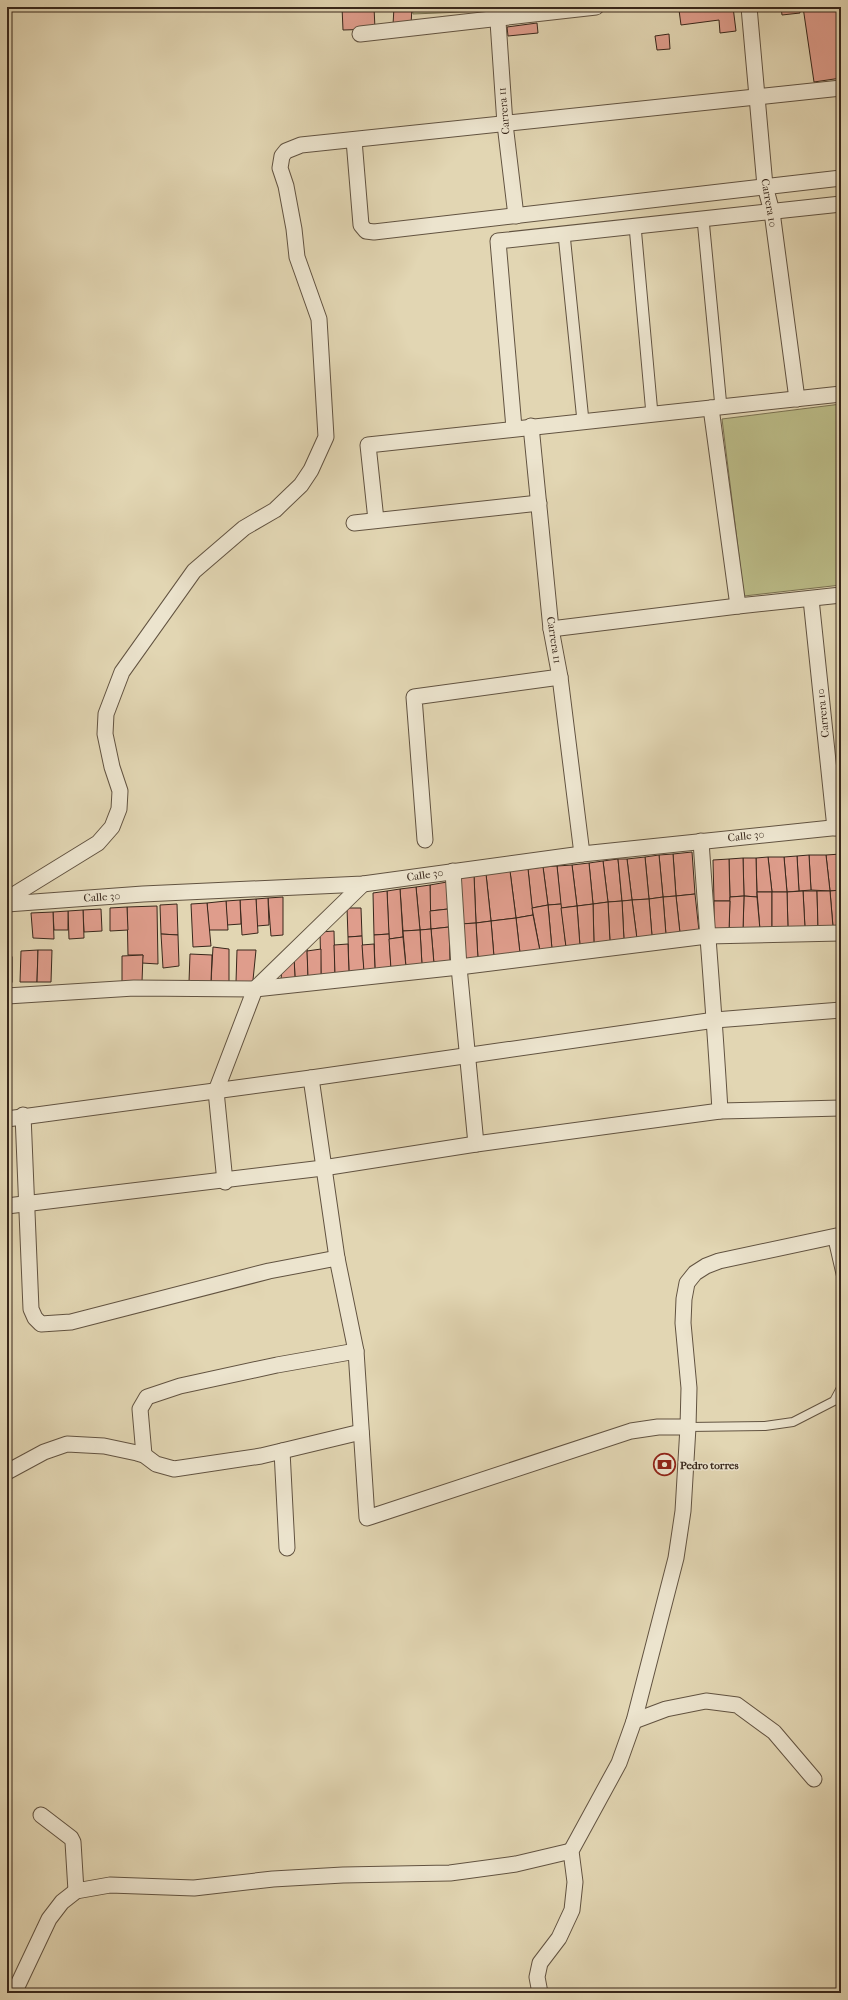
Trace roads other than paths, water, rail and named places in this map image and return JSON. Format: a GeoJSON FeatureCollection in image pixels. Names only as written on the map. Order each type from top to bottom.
{"type":"FeatureCollection","features":[{"type":"Feature","properties":{"kind":"street"},"geometry":{"type":"LineString","coordinates":[[360,34],[497,13],[596,7]]}},
{"type":"Feature","properties":{"kind":"street","name":"Carrera 10"},"geometry":{"type":"LineString","coordinates":[[749,7],[765,186],[772,212],[797,398]]}},
{"type":"Feature","properties":{"kind":"street","name":"Carrera 11"},"geometry":{"type":"LineString","coordinates":[[497,13],[505,124],[516,216]]}},
{"type":"Feature","properties":{"kind":"street"},"geometry":{"type":"LineString","coordinates":[[7,899],[98,843],[112,827],[119,809],[120,791],[112,767],[105,734],[109,704],[122,672],[194,571],[244,528],[260,520],[289,499],[308,475],[320,454],[326,436],[319,318],[297,257],[294,229],[286,186],[280,168],[280,162],[286,151],[296,146],[841,88]]}},
{"type":"Feature","properties":{"kind":"street"},"geometry":{"type":"LineString","coordinates":[[354,140],[361,225],[366,231],[374,232],[841,178]]}},
{"type":"Feature","properties":{"kind":"street"},"geometry":{"type":"LineString","coordinates":[[514,428],[498,241],[841,204]]}},
{"type":"Feature","properties":{"kind":"street"},"geometry":{"type":"LineString","coordinates":[[703,219],[716,407],[738,606]]}},
{"type":"Feature","properties":{"kind":"street"},"geometry":{"type":"LineString","coordinates":[[635,226],[652,414]]}},
{"type":"Feature","properties":{"kind":"street"},"geometry":{"type":"LineString","coordinates":[[564,234],[583,421]]}},
{"type":"Feature","properties":{"kind":"street"},"geometry":{"type":"LineString","coordinates":[[376,520],[368,444],[841,394]]}},
{"type":"Feature","properties":{"kind":"street","name":"Carrera 11"},"geometry":{"type":"LineString","coordinates":[[531,426],[551,629],[560,677],[582,854]]}},
{"type":"Feature","properties":{"kind":"street"},"geometry":{"type":"LineString","coordinates":[[354,523],[539,503]]}},
{"type":"Feature","properties":{"kind":"street"},"geometry":{"type":"LineString","coordinates":[[551,629],[841,595]]}},
{"type":"Feature","properties":{"kind":"street","name":"Carrera 10"},"geometry":{"type":"LineString","coordinates":[[811,599],[838,827]]}},
{"type":"Feature","properties":{"kind":"street"},"geometry":{"type":"LineString","coordinates":[[425,840],[414,697],[560,677]]}},
{"type":"Feature","properties":{"kind":"street","name":"Calle 30"},"geometry":{"type":"LineString","coordinates":[[7,904],[143,894],[363,884],[582,854],[838,827]]}},
{"type":"Feature","properties":{"kind":"street"},"geometry":{"type":"LineString","coordinates":[[701,841],[707,936],[715,1020],[720,1111]]}},
{"type":"Feature","properties":{"kind":"street"},"geometry":{"type":"LineString","coordinates":[[453,871],[459,967],[476,1144]]}},
{"type":"Feature","properties":{"kind":"street"},"geometry":{"type":"LineString","coordinates":[[225,1182],[216,1091],[255,989],[363,884]]}},
{"type":"Feature","properties":{"kind":"street"},"geometry":{"type":"LineString","coordinates":[[7,996],[134,988],[255,989],[459,967],[707,936],[841,933]]}},
{"type":"Feature","properties":{"kind":"street"},"geometry":{"type":"LineString","coordinates":[[7,1119],[311,1078],[715,1020],[841,1010]]}},
{"type":"Feature","properties":{"kind":"street"},"geometry":{"type":"LineString","coordinates":[[311,1078],[337,1258],[356,1351],[367,1518],[631,1431],[658,1427],[688,1427]]}},
{"type":"Feature","properties":{"kind":"street"},"geometry":{"type":"LineString","coordinates":[[7,1206],[225,1182],[476,1144],[720,1111],[841,1108]]}},
{"type":"Feature","properties":{"kind":"street"},"geometry":{"type":"LineString","coordinates":[[23,1116],[31,1309],[35,1318],[41,1324],[71,1322],[269,1271],[337,1258]]}},
{"type":"Feature","properties":{"kind":"street"},"geometry":{"type":"LineString","coordinates":[[540,1993],[537,1977],[540,1964],[559,1938],[572,1910],[575,1882],[571,1851],[620,1763],[634,1721],[676,1558],[683,1511],[688,1427],[689,1388],[684,1322],[684,1299],[688,1283],[695,1273],[706,1266],[719,1261],[836,1236]]}},
{"type":"Feature","properties":{"kind":"street"},"geometry":{"type":"LineString","coordinates":[[144,1455],[140,1409],[147,1397],[180,1386],[277,1365],[356,1351]]}},
{"type":"Feature","properties":{"kind":"street"},"geometry":{"type":"LineString","coordinates":[[7,1472],[44,1452],[67,1444],[104,1446],[144,1455],[156,1464],[174,1469],[282,1451],[361,1432]]}},
{"type":"Feature","properties":{"kind":"street"},"geometry":{"type":"LineString","coordinates":[[282,1451],[287,1548]]}},
{"type":"Feature","properties":{"kind":"street"},"geometry":{"type":"LineString","coordinates":[[634,1721],[666,1709],[706,1701],[737,1705],[774,1732],[814,1779]]}},
{"type":"Feature","properties":{"kind":"street"},"geometry":{"type":"LineString","coordinates":[[41,1815],[71,1838],[73,1842],[76,1891]]}},
{"type":"Feature","properties":{"kind":"street"},"geometry":{"type":"LineString","coordinates":[[14,1993],[49,1919],[62,1902],[76,1891],[110,1885],[194,1888],[281,1878],[350,1874],[450,1873],[516,1864],[571,1851]]}},
{"type":"Feature","properties":{"kind":"lane"},"geometry":{"type":"LineString","coordinates":[[836,1236],[841,1276]]}},
{"type":"Feature","properties":{"kind":"lane"},"geometry":{"type":"LineString","coordinates":[[688,1427],[765,1426],[793,1422],[834,1401],[841,1388]]}},
{"type":"Feature","properties":{"kind":"place","name":"Pedro torres"},"geometry":{"type":"Point","coordinates":[664,1465]}}]}
